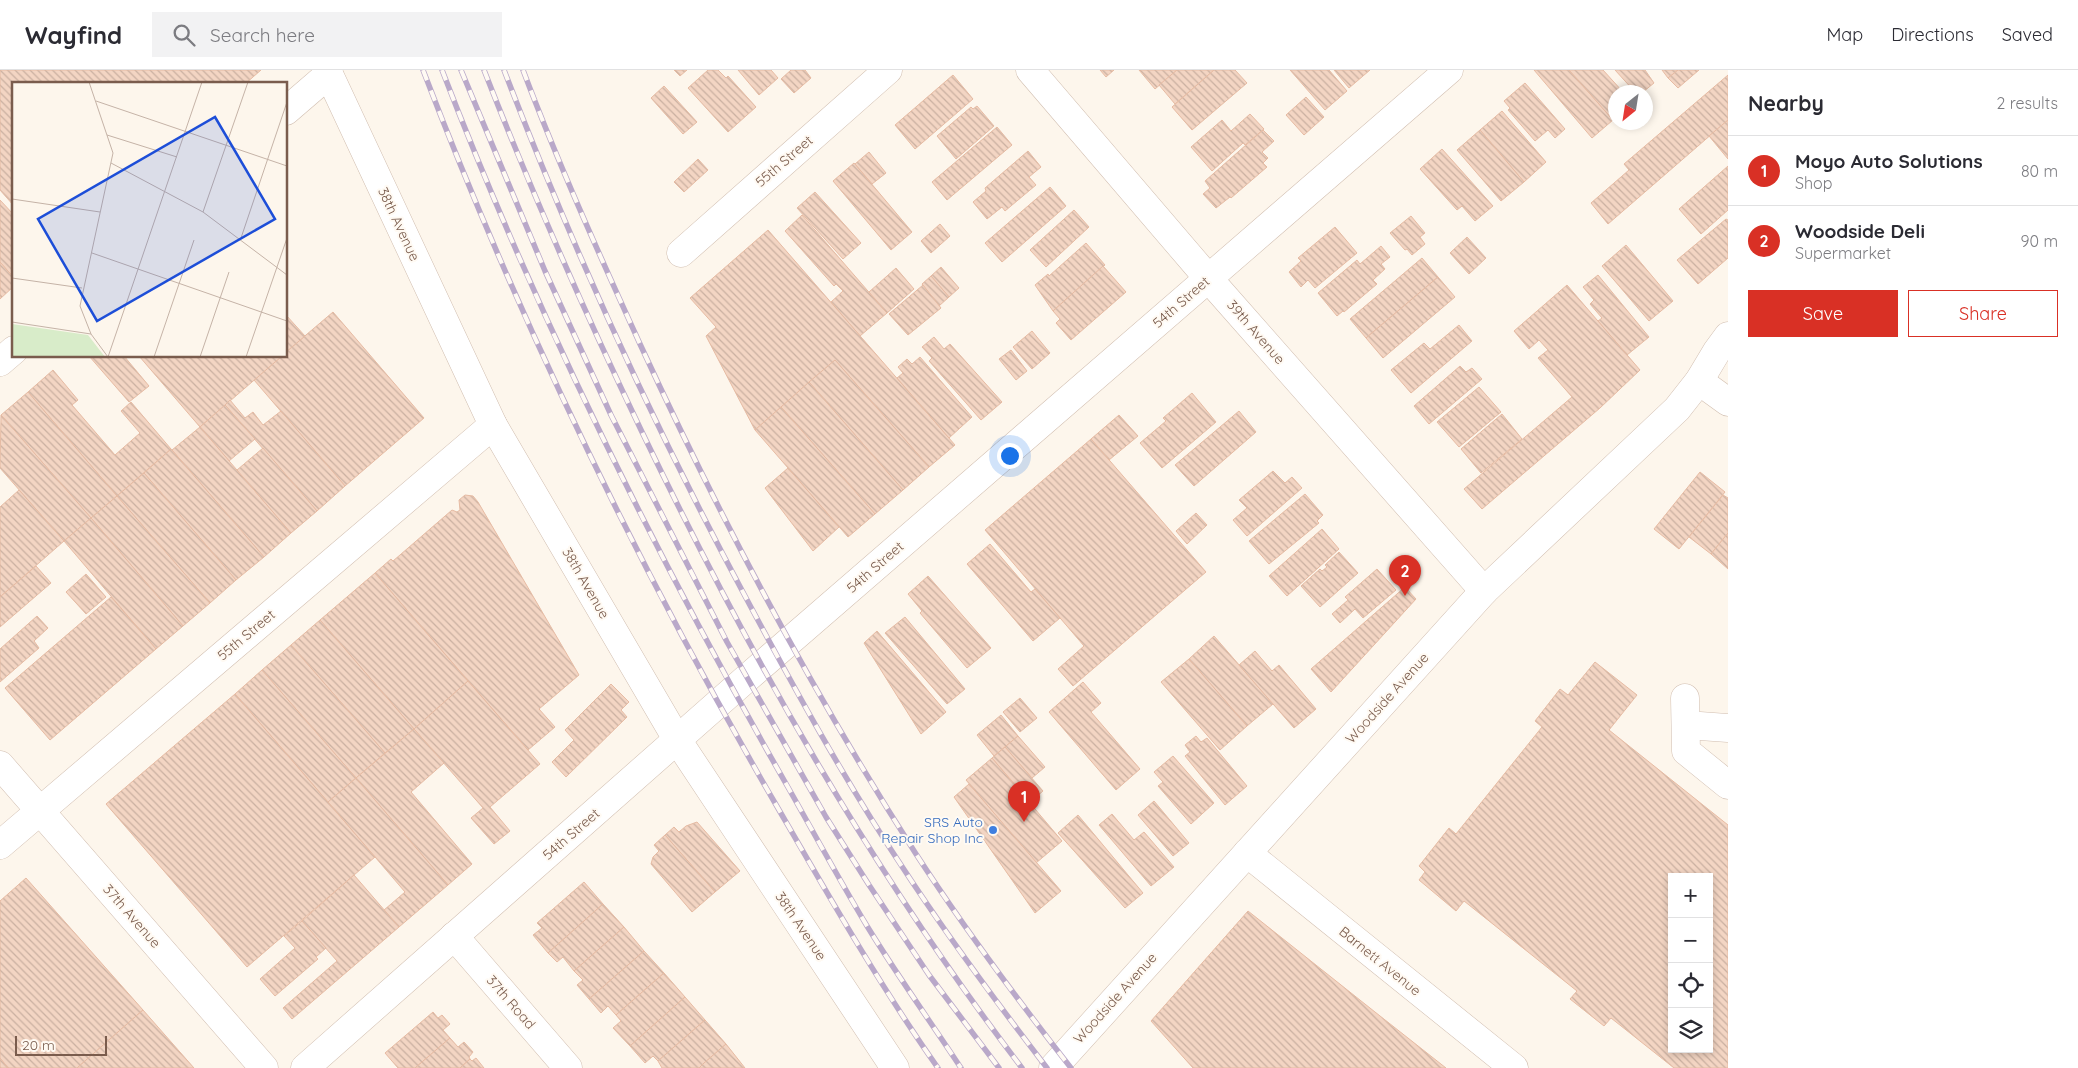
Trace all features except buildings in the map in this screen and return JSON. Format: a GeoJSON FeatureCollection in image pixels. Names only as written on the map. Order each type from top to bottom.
{"type":"FeatureCollection","features":[{"type":"Feature","properties":{"kind":"street","name":"55th Street"},"geometry":{"type":"LineString","coordinates":[[681,253],[888,70]]}},
{"type":"Feature","properties":{"kind":"street","name":"39th Avenue"},"geometry":{"type":"LineString","coordinates":[[1030,70],[1208,278],[1484,591]]}},
{"type":"Feature","properties":{"kind":"street","name":"54th Street"},"geometry":{"type":"LineString","coordinates":[[305,1068],[1208,278],[1449,70]]}},
{"type":"Feature","properties":{"kind":"street"},"geometry":{"type":"LineString","coordinates":[[288,109],[328,72]]}},
{"type":"Feature","properties":{"kind":"street","name":"38th Avenue"},"geometry":{"type":"LineString","coordinates":[[328,72],[493,425],[678,741],[895,1068]]}},
{"type":"Feature","properties":{"kind":"street","name":"Woodside Avenue"},"geometry":{"type":"LineString","coordinates":[[1052,1068],[1484,591],[1677,409],[1699,382],[1728,336]]}},
{"type":"Feature","properties":{"kind":"street"},"geometry":{"type":"LineString","coordinates":[[0,362],[12,352]]}},
{"type":"Feature","properties":{"kind":"street"},"geometry":{"type":"LineString","coordinates":[[1699,382],[1728,402]]}},
{"type":"Feature","properties":{"kind":"street","name":"55th Street"},"geometry":{"type":"LineString","coordinates":[[0,845],[493,425]]}},
{"type":"Feature","properties":{"kind":"street"},"geometry":{"type":"LineString","coordinates":[[1685,698],[1686,751],[1728,785]]}},
{"type":"Feature","properties":{"kind":"street"},"geometry":{"type":"LineString","coordinates":[[1686,725],[1728,728]]}},
{"type":"Feature","properties":{"kind":"street","name":"37th Avenue"},"geometry":{"type":"LineString","coordinates":[[0,765],[264,1068]]}},
{"type":"Feature","properties":{"kind":"street","name":"Barnett Avenue"},"geometry":{"type":"LineString","coordinates":[[1247,853],[1514,1068]]}},
{"type":"Feature","properties":{"kind":"street","name":"37th Road"},"geometry":{"type":"LineString","coordinates":[[454,936],[568,1068]]}},
{"type":"Feature","properties":{"kind":"railway"},"geometry":{"type":"LineString","coordinates":[[423,70],[460,165],[541,352],[629,535],[676,625],[794,837],[874,971],[938,1068]]}},
{"type":"Feature","properties":{"kind":"railway"},"geometry":{"type":"LineString","coordinates":[[442,70],[518,255],[559,346],[647,526],[740,702],[847,892],[890,962],[961,1068]]}},
{"type":"Feature","properties":{"kind":"railway"},"geometry":{"type":"LineString","coordinates":[[461,70],[545,271],[611,415],[727,642],[826,817],[869,885],[929,975],[999,1068]]}},
{"type":"Feature","properties":{"kind":"railway"},"geometry":{"type":"LineString","coordinates":[[484,70],[540,207],[600,343],[683,516],[770,680],[863,839],[966,993],[1022,1068]]}},
{"type":"Feature","properties":{"kind":"railway"},"geometry":{"type":"LineString","coordinates":[[504,70],[558,204],[616,337],[711,532],[782,665],[840,768],[903,868],[937,919],[1047,1068]]}},
{"type":"Feature","properties":{"kind":"railway"},"geometry":{"type":"LineString","coordinates":[[523,70],[594,242],[671,410],[736,540],[804,668],[840,731],[916,854],[991,963],[1071,1068]]}},
{"type":"Feature","properties":{"kind":"place","name":"Woodside Deli"},"geometry":{"type":"Point","coordinates":[1405,596]}},
{"type":"Feature","properties":{"kind":"place","name":"Moyo Auto Solutions"},"geometry":{"type":"Point","coordinates":[1024,822]}},
{"type":"Feature","properties":{"kind":"place","name":"SRS Auto Repair Shop Inc"},"geometry":{"type":"Point","coordinates":[993,830]}}]}
